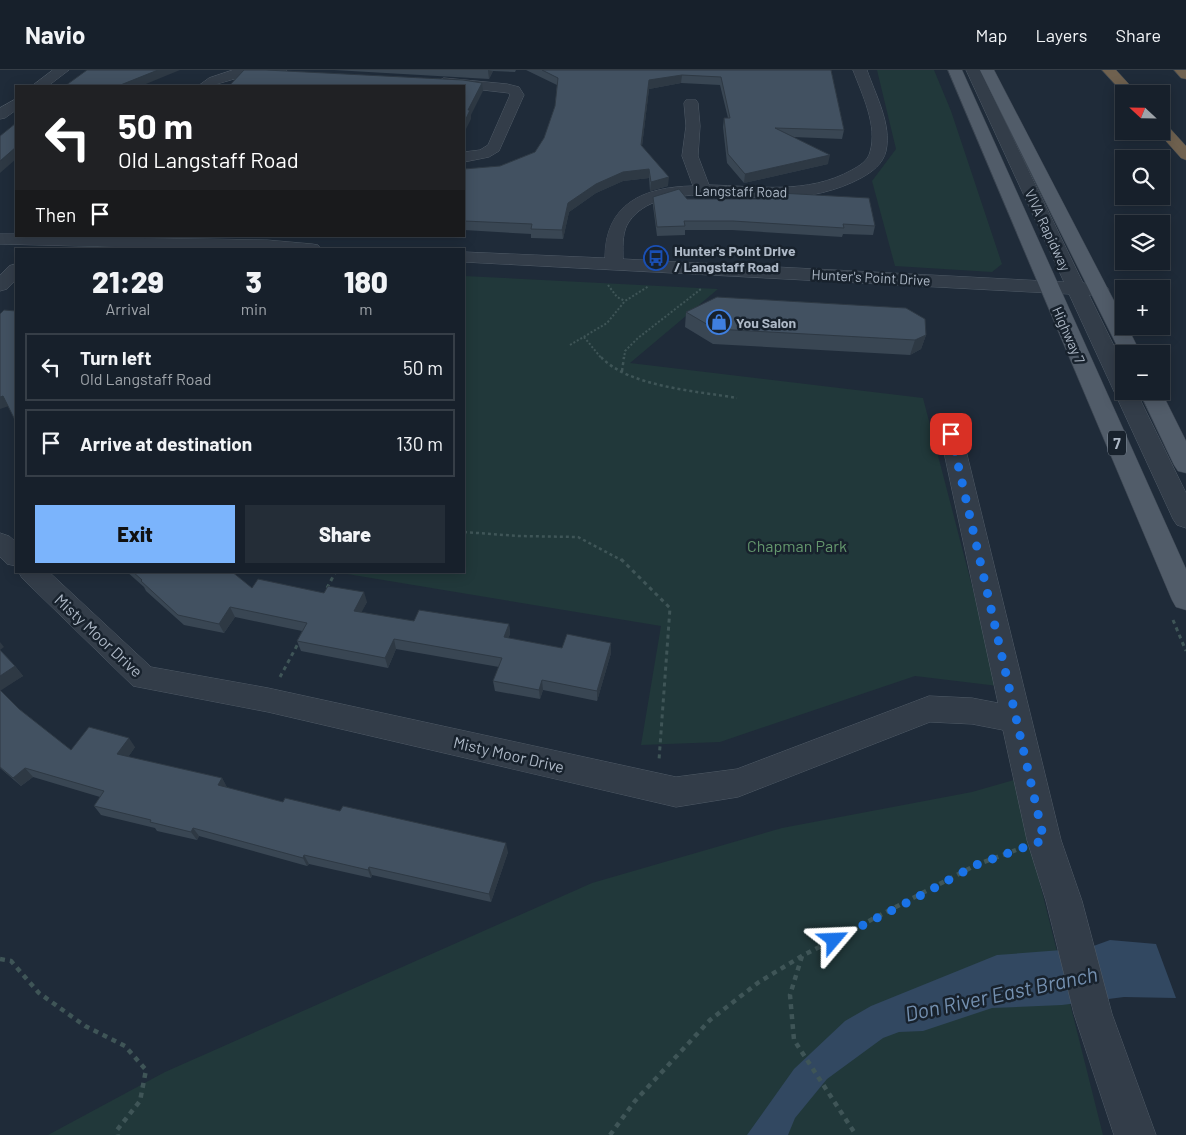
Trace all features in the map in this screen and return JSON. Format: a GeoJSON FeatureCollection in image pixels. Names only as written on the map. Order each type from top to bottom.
{"type":"FeatureCollection","features":[{"type":"Feature","properties":{"kind":"highway"},"geometry":{"type":"LineString","coordinates":[[1110,70],[1123,85]]}},
{"type":"Feature","properties":{"kind":"highway"},"geometry":{"type":"LineString","coordinates":[[1181,70],[1186,75]]}},
{"type":"Feature","properties":{"kind":"highway"},"geometry":{"type":"LineString","coordinates":[[1170,137],[1186,155]]}},
{"type":"Feature","properties":{"kind":"main road","name":"Highway 7"},"geometry":{"type":"LineString","coordinates":[[955,70],[1186,600]]}},
{"type":"Feature","properties":{"kind":"main road"},"geometry":{"type":"LineString","coordinates":[[987,70],[1126,345]]}},
{"type":"Feature","properties":{"kind":"main road"},"geometry":{"type":"LineString","coordinates":[[1154,400],[1186,465]]}},
{"type":"Feature","properties":{"kind":"street"},"geometry":{"type":"LineString","coordinates":[[41,85],[62,70]]}},
{"type":"Feature","properties":{"kind":"street"},"geometry":{"type":"LineString","coordinates":[[206,85],[223,73],[238,70],[298,74]]}},
{"type":"Feature","properties":{"kind":"street","name":"Langstaff Road"},"geometry":{"type":"LineString","coordinates":[[609,272],[618,226],[624,215],[635,206],[673,192],[702,189],[772,193],[800,191],[828,186],[847,180],[870,166],[877,157],[879,147],[878,130],[860,70]]}},
{"type":"Feature","properties":{"kind":"street","name":"VIVA Rapidway"},"geometry":{"type":"LineString","coordinates":[[973,70],[1115,371]]}},
{"type":"Feature","properties":{"kind":"street"},"geometry":{"type":"LineString","coordinates":[[433,82],[491,85],[514,90],[516,95],[494,148],[484,154],[465,157]]}},
{"type":"Feature","properties":{"kind":"street"},"geometry":{"type":"LineString","coordinates":[[691,103],[693,126],[690,156],[702,189]]}},
{"type":"Feature","properties":{"kind":"street"},"geometry":{"type":"LineString","coordinates":[[0,115],[15,104]]}},
{"type":"Feature","properties":{"kind":"street"},"geometry":{"type":"LineString","coordinates":[[0,239],[43,245],[271,241],[307,248]]}},
{"type":"Feature","properties":{"kind":"street","name":"Hunter's Point Drive"},"geometry":{"type":"LineString","coordinates":[[465,256],[609,272],[1099,290]]}},
{"type":"Feature","properties":{"kind":"street"},"geometry":{"type":"LineString","coordinates":[[0,285],[15,271]]}},
{"type":"Feature","properties":{"kind":"street","name":"VIVA Rapidway"},"geometry":{"type":"LineString","coordinates":[[1129,400],[1186,519]]}},
{"type":"Feature","properties":{"kind":"street"},"geometry":{"type":"LineString","coordinates":[[951,434],[1044,840],[1064,901],[1093,1014],[1135,1135]]}},
{"type":"Feature","properties":{"kind":"street"},"geometry":{"type":"LineString","coordinates":[[0,542],[15,556]]}},
{"type":"Feature","properties":{"kind":"street","name":"Misty Moor Drive"},"geometry":{"type":"LineString","coordinates":[[33,573],[143,678],[268,700],[676,792],[738,783],[929,709],[972,711],[1017,720]]}},
{"type":"Feature","properties":{"kind":"path"},"geometry":{"type":"LineString","coordinates":[[609,272],[617,297],[624,301]]}},
{"type":"Feature","properties":{"kind":"path"},"geometry":{"type":"LineString","coordinates":[[570,345],[607,323],[624,301],[655,282]]}},
{"type":"Feature","properties":{"kind":"path"},"geometry":{"type":"LineString","coordinates":[[622,372],[625,350],[645,332],[707,286]]}},
{"type":"Feature","properties":{"kind":"path"},"geometry":{"type":"LineString","coordinates":[[584,337],[610,366],[622,372],[645,380],[737,398]]}},
{"type":"Feature","properties":{"kind":"path"},"geometry":{"type":"LineString","coordinates":[[465,532],[518,536],[578,537],[620,558],[654,589],[670,608],[656,787]]}},
{"type":"Feature","properties":{"kind":"path"},"geometry":{"type":"LineString","coordinates":[[323,596],[335,573]]}},
{"type":"Feature","properties":{"kind":"path"},"geometry":{"type":"LineString","coordinates":[[268,700],[301,637]]}},
{"type":"Feature","properties":{"kind":"path"},"geometry":{"type":"LineString","coordinates":[[610,1135],[635,1101],[710,1020],[759,982],[802,956],[976,865],[1044,840]]}},
{"type":"Feature","properties":{"kind":"path"},"geometry":{"type":"LineString","coordinates":[[802,956],[790,995],[794,1040],[856,1135]]}},
{"type":"Feature","properties":{"kind":"path"},"geometry":{"type":"LineString","coordinates":[[0,959],[11,961],[39,993],[85,1026],[125,1046],[146,1070],[140,1101],[117,1130],[118,1135]]}},
{"type":"Feature","properties":{"kind":"green space"},"geometry":{"type":"Polygon","coordinates":[[[877,70],[934,70],[951,111],[1002,264],[992,272],[895,266],[872,181],[896,149],[877,70]]]}},
{"type":"Feature","properties":{"kind":"green space","name":"Chapman Park"},"geometry":{"type":"Polygon","coordinates":[[[465,276],[718,289],[630,363],[923,398],[998,686],[915,676],[720,742],[641,745],[661,626],[341,573],[465,573],[465,276]]]}},
{"type":"Feature","properties":{"kind":"green space"},"geometry":{"type":"Polygon","coordinates":[[[1014,780],[1103,1135],[48,1135],[165,1072],[592,883],[782,828],[972,792],[1014,780]]]}},
{"type":"Feature","properties":{"kind":"water","name":"Don River East Branch"},"geometry":{"type":"Polygon","coordinates":[[[1110,940],[1156,944],[1176,998],[1124,997],[1062,1005],[992,1008],[923,1031],[899,1032],[883,1038],[827,1079],[795,1118],[788,1135],[747,1135],[794,1069],[845,1021],[871,1006],[997,955],[1088,948],[1110,940]]]}},
{"type":"Feature","properties":{"kind":"building"},"geometry":{"type":"Polygon","coordinates":[[[87,70],[158,70],[120,85],[66,85],[87,70]]]}},
{"type":"Feature","properties":{"kind":"building"},"geometry":{"type":"Polygon","coordinates":[[[244,70],[463,80],[482,83],[468,110],[470,110],[465,121],[465,85],[230,85],[244,70]]]}},
{"type":"Feature","properties":{"kind":"building"},"geometry":{"type":"Polygon","coordinates":[[[542,70],[831,70],[844,130],[775,128],[830,155],[745,174],[728,154],[724,118],[730,118],[721,77],[682,75],[649,80],[641,145],[669,177],[651,182],[649,169],[623,172],[596,184],[568,203],[562,230],[531,229],[532,224],[465,221],[465,169],[500,166],[535,152],[544,138],[555,106],[558,78],[542,70]]]}},
{"type":"Feature","properties":{"kind":"building"},"geometry":{"type":"Polygon","coordinates":[[[15,124],[15,148],[0,161],[0,136],[15,124]]]}},
{"type":"Feature","properties":{"kind":"building"},"geometry":{"type":"Polygon","coordinates":[[[679,189],[687,199],[768,199],[762,192],[869,198],[875,226],[843,224],[844,228],[733,221],[684,221],[685,226],[657,227],[653,197],[679,189]]]}},
{"type":"Feature","properties":{"kind":"building"},"geometry":{"type":"Polygon","coordinates":[[[717,297],[906,308],[925,319],[926,335],[915,340],[715,329],[686,312],[717,297]]]}},
{"type":"Feature","properties":{"kind":"building"},"geometry":{"type":"Polygon","coordinates":[[[4,310],[15,311],[15,420],[3,396],[0,397],[0,314],[4,310]]]}},
{"type":"Feature","properties":{"kind":"building"},"geometry":{"type":"Polygon","coordinates":[[[134,573],[233,573],[252,588],[258,579],[324,593],[328,586],[364,592],[354,611],[414,621],[419,610],[509,624],[504,637],[562,648],[567,634],[611,643],[597,691],[542,680],[539,690],[493,681],[502,658],[394,639],[385,658],[297,641],[307,623],[230,607],[219,624],[178,615],[134,573]]]}},
{"type":"Feature","properties":{"kind":"building"},"geometry":{"type":"Polygon","coordinates":[[[0,650],[15,666],[0,676],[0,650]]]}},
{"type":"Feature","properties":{"kind":"building"},"geometry":{"type":"Polygon","coordinates":[[[0,690],[19,709],[71,750],[89,727],[129,738],[117,754],[222,778],[218,785],[283,802],[285,798],[340,811],[343,806],[506,843],[489,894],[369,867],[368,870],[304,855],[303,858],[193,828],[191,832],[150,822],[151,820],[94,806],[104,791],[25,768],[13,778],[0,767],[0,690]]]}},
{"type":"Feature","properties":{"kind":"place","name":"Hunter's Point Drive / Langstaff Road"},"geometry":{"type":"Point","coordinates":[656,258]}},
{"type":"Feature","properties":{"kind":"place","name":"You Salon"},"geometry":{"type":"Point","coordinates":[719,322]}},
{"type":"Feature","properties":{"kind":"route"},"geometry":{"type":"LineString","coordinates":[[834,940],[976,865],[1044,840],[951,434]]}}]}
